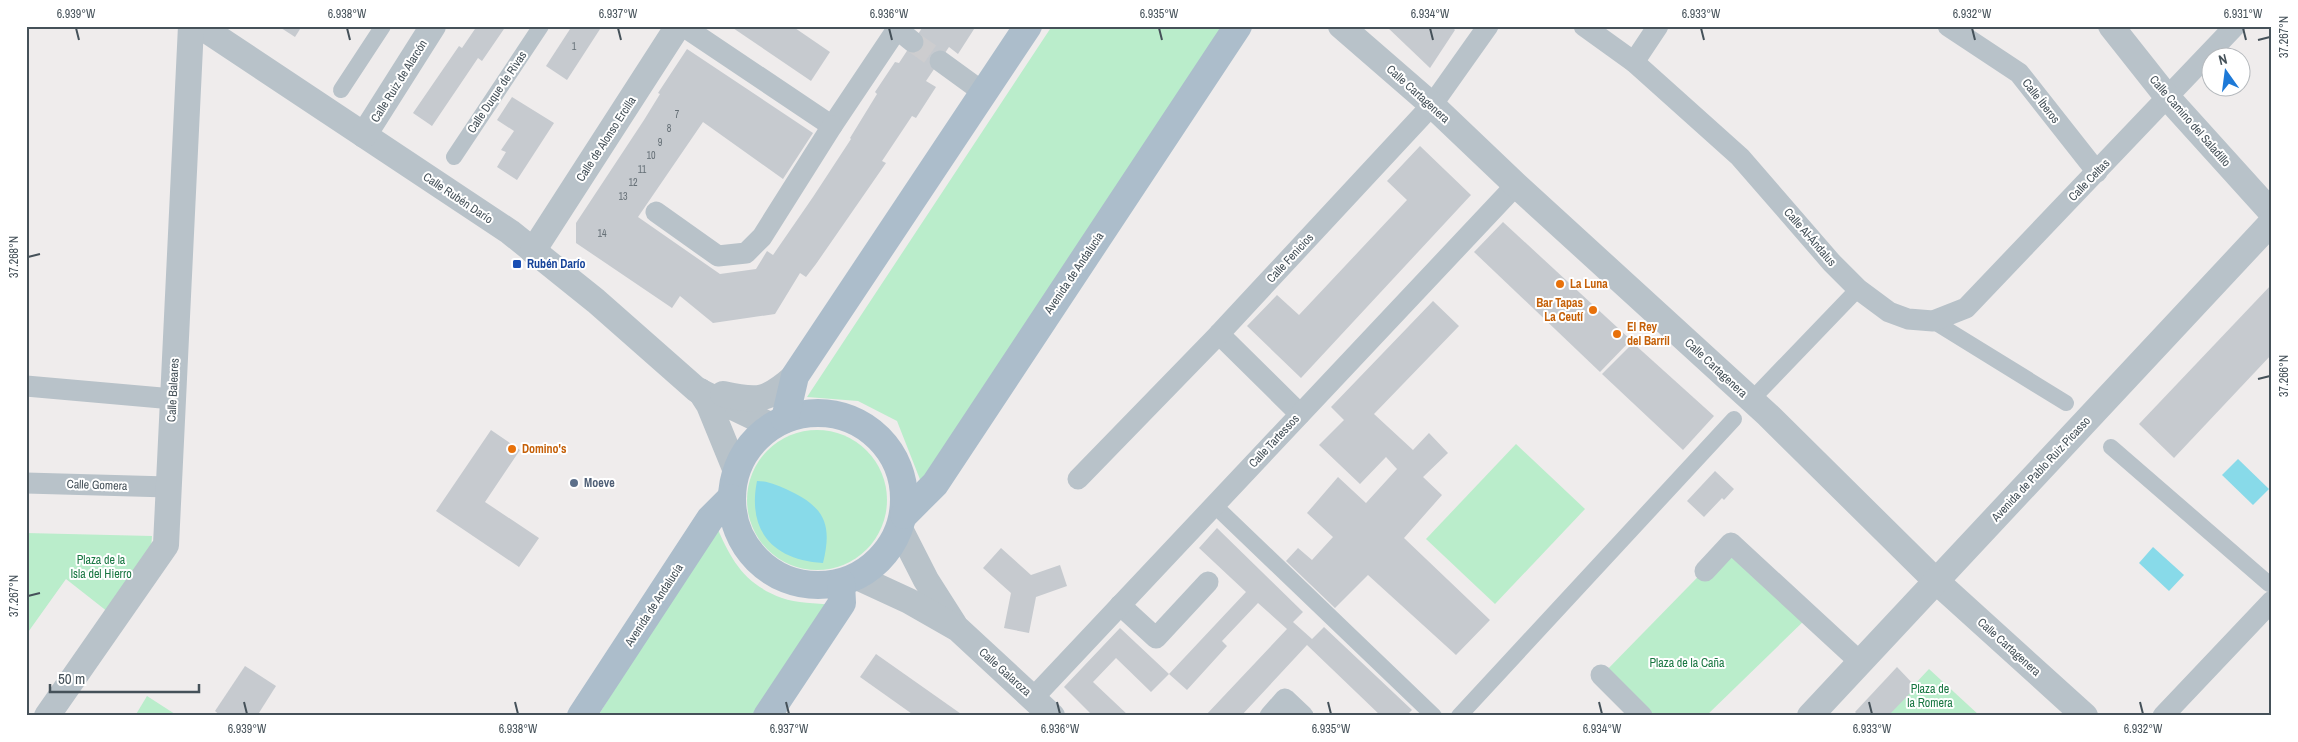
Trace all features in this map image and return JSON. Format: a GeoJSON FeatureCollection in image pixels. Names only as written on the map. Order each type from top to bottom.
{"type":"FeatureCollection","features":[{"type":"Feature","properties":{"kind":"main road"},"geometry":{"type":"LineString","coordinates":[[779,422],[795,376],[1028,26]]}},
{"type":"Feature","properties":{"kind":"main road","name":"Avenida de Andalucía"},"geometry":{"type":"LineString","coordinates":[[902,522],[935,484],[1238,26]]}},
{"type":"Feature","properties":{"kind":"main road"},"geometry":{"type":"LineString","coordinates":[[811,413],[837,415],[862,424],[882,441],[897,463],[904,488],[902,522],[883,557],[849,580],[814,586],[788,581],[765,568],[746,548],[735,524],[731,498],[736,471],[750,445],[779,422],[811,413]]}},
{"type":"Feature","properties":{"kind":"main road","name":"Avenida de Andalucía"},"geometry":{"type":"LineString","coordinates":[[582,716],[710,519],[731,498]]}},
{"type":"Feature","properties":{"kind":"main road"},"geometry":{"type":"LineString","coordinates":[[767,716],[842,603],[849,580]]}},
{"type":"Feature","properties":{"kind":"street","name":"Calle Baleares"},"geometry":{"type":"LineString","coordinates":[[47,716],[166,545],[191,26]]}},
{"type":"Feature","properties":{"kind":"street","name":"Calle Rubén Darío"},"geometry":{"type":"LineString","coordinates":[[200,26],[510,232],[596,302],[700,392],[709,405],[736,471]]}},
{"type":"Feature","properties":{"kind":"street"},"geometry":{"type":"LineString","coordinates":[[341,90],[383,26]]}},
{"type":"Feature","properties":{"kind":"street","name":"Calle Ruiz de Alarcón"},"geometry":{"type":"LineString","coordinates":[[364,135],[433,26]]}},
{"type":"Feature","properties":{"kind":"street","name":"Calle Duque de Rivas"},"geometry":{"type":"LineString","coordinates":[[454,157],[541,26]]}},
{"type":"Feature","properties":{"kind":"street","name":"Calle de Alonso Ercilla"},"geometry":{"type":"LineString","coordinates":[[533,251],[678,26]]}},
{"type":"Feature","properties":{"kind":"street"},"geometry":{"type":"LineString","coordinates":[[683,26],[832,126]]}},
{"type":"Feature","properties":{"kind":"street","name":"Calle Cartagenera"},"geometry":{"type":"LineString","coordinates":[[1341,26],[1432,105],[1516,185],[1768,415],[1936,581],[2085,716]]}},
{"type":"Feature","properties":{"kind":"street","name":"Calle Fenicios"},"geometry":{"type":"LineString","coordinates":[[1078,479],[1219,334],[1432,105],[1488,26]]}},
{"type":"Feature","properties":{"kind":"street","name":"Calle Al-Ándalus"},"geometry":{"type":"LineString","coordinates":[[1584,26],[1634,62],[1740,157],[1832,263],[1858,289],[1889,312],[1908,319],[1933,321],[2066,403]]}},
{"type":"Feature","properties":{"kind":"street"},"geometry":{"type":"LineString","coordinates":[[1634,62],[1658,26]]}},
{"type":"Feature","properties":{"kind":"street","name":"Calle Íberos"},"geometry":{"type":"LineString","coordinates":[[1948,26],[2019,73],[2097,172]]}},
{"type":"Feature","properties":{"kind":"street","name":"Calle Camino del Saladillo"},"geometry":{"type":"LineString","coordinates":[[2111,26],[2168,98],[2272,213]]}},
{"type":"Feature","properties":{"kind":"street","name":"Calle Celtas"},"geometry":{"type":"LineString","coordinates":[[1933,321],[1966,308],[2235,26]]}},
{"type":"Feature","properties":{"kind":"street"},"geometry":{"type":"LineString","coordinates":[[656,212],[718,256],[746,253],[762,237],[832,126],[903,32]]}},
{"type":"Feature","properties":{"kind":"street"},"geometry":{"type":"LineString","coordinates":[[940,60],[984,93]]}},
{"type":"Feature","properties":{"kind":"street","name":"Calle Tartessos"},"geometry":{"type":"LineString","coordinates":[[1033,698],[1516,185]]}},
{"type":"Feature","properties":{"kind":"street","name":"Avenida de Pablo Ruiz Picasso"},"geometry":{"type":"LineString","coordinates":[[1813,715],[1860,662],[2272,222]]}},
{"type":"Feature","properties":{"kind":"street"},"geometry":{"type":"LineString","coordinates":[[1759,392],[1858,289]]}},
{"type":"Feature","properties":{"kind":"street"},"geometry":{"type":"LineString","coordinates":[[1219,334],[1300,414]]}},
{"type":"Feature","properties":{"kind":"street"},"geometry":{"type":"LineString","coordinates":[[700,392],[757,399],[774,394],[795,376]]}},
{"type":"Feature","properties":{"kind":"street"},"geometry":{"type":"LineString","coordinates":[[26,386],[173,399]]}},
{"type":"Feature","properties":{"kind":"street","name":"Calle Rubén Darío"},"geometry":{"type":"LineString","coordinates":[[700,392],[779,422]]}},
{"type":"Feature","properties":{"kind":"street"},"geometry":{"type":"LineString","coordinates":[[1459,716],[1734,419]]}},
{"type":"Feature","properties":{"kind":"street"},"geometry":{"type":"LineString","coordinates":[[2111,446],[2270,593],[2163,716]]}},
{"type":"Feature","properties":{"kind":"street","name":"Calle Gomera"},"geometry":{"type":"LineString","coordinates":[[26,483],[168,487]]}},
{"type":"Feature","properties":{"kind":"street"},"geometry":{"type":"LineString","coordinates":[[1214,505],[1434,716]]}},
{"type":"Feature","properties":{"kind":"street","name":"Calle Galaroza"},"geometry":{"type":"LineString","coordinates":[[902,522],[926,580],[958,629]]}},
{"type":"Feature","properties":{"kind":"street"},"geometry":{"type":"LineString","coordinates":[[1705,571],[1731,543],[1860,662]]}},
{"type":"Feature","properties":{"kind":"street","name":"Calle Galaroza"},"geometry":{"type":"LineString","coordinates":[[849,580],[909,601],[958,629],[1052,716]]}},
{"type":"Feature","properties":{"kind":"street"},"geometry":{"type":"LineString","coordinates":[[1120,605],[1156,638],[1208,582]]}},
{"type":"Feature","properties":{"kind":"street"},"geometry":{"type":"LineString","coordinates":[[1601,676],[1642,716]]}},
{"type":"Feature","properties":{"kind":"street"},"geometry":{"type":"LineString","coordinates":[[1270,716],[1285,699],[1303,716]]}},
{"type":"Feature","properties":{"kind":"green space"},"geometry":{"type":"Polygon","coordinates":[[[1052,26],[1223,26],[921,482],[897,421],[858,401],[807,397],[1052,26]]]}},
{"type":"Feature","properties":{"kind":"green space"},"geometry":{"type":"Polygon","coordinates":[[[817,430],[844,436],[856,442],[866,451],[875,461],[881,473],[887,500],[881,527],[875,539],[866,549],[856,558],[844,564],[817,570],[790,564],[778,558],[768,549],[759,539],[753,527],[747,500],[753,473],[759,461],[768,451],[778,442],[790,436],[817,430]]]}},
{"type":"Feature","properties":{"kind":"green space"},"geometry":{"type":"Polygon","coordinates":[[[1516,444],[1585,509],[1495,604],[1426,539],[1516,444]]]}},
{"type":"Feature","properties":{"kind":"green space"},"geometry":{"type":"Polygon","coordinates":[[[716,525],[733,560],[748,578],[758,586],[788,600],[832,605],[758,716],[598,716],[716,525]]]}},
{"type":"Feature","properties":{"kind":"green space","name":"Plaza de la Isla del Hierro"},"geometry":{"type":"Polygon","coordinates":[[[26,533],[152,536],[151,550],[108,612],[66,579],[26,635],[26,533]]]}},
{"type":"Feature","properties":{"kind":"green space","name":"Plaza de la Caña"},"geometry":{"type":"Polygon","coordinates":[[[1731,543],[1810,615],[1706,716],[1642,716],[1601,676],[1731,543]]]}},
{"type":"Feature","properties":{"kind":"green space","name":"Plaza de la Romera"},"geometry":{"type":"Polygon","coordinates":[[[1929,669],[1980,716],[1885,716],[1929,669]]]}},
{"type":"Feature","properties":{"kind":"green space"},"geometry":{"type":"Polygon","coordinates":[[[147,696],[178,716],[135,716],[147,696]]]}},
{"type":"Feature","properties":{"kind":"water"},"geometry":{"type":"Polygon","coordinates":[[[2238,459],[2269,489],[2253,505],[2222,475],[2238,459]]]}},
{"type":"Feature","properties":{"kind":"water"},"geometry":{"type":"Polygon","coordinates":[[[757,481],[770,483],[790,491],[802,497],[819,511],[826,528],[827,539],[823,563],[805,561],[790,556],[768,540],[760,528],[756,514],[757,481]]]}},
{"type":"Feature","properties":{"kind":"water"},"geometry":{"type":"Polygon","coordinates":[[[2153,547],[2184,575],[2169,591],[2139,563],[2153,547]]]}},
{"type":"Feature","properties":{"kind":"building"},"geometry":{"type":"Polygon","coordinates":[[[278,26],[302,26],[295,37],[278,26]]]}},
{"type":"Feature","properties":{"kind":"building"},"geometry":{"type":"Polygon","coordinates":[[[477,26],[506,26],[482,61],[478,58],[432,126],[413,113],[459,46],[462,48],[477,26]]]}},
{"type":"Feature","properties":{"kind":"building"},"geometry":{"type":"Polygon","coordinates":[[[572,26],[602,26],[567,80],[546,66],[572,26]]]}},
{"type":"Feature","properties":{"kind":"building"},"geometry":{"type":"Polygon","coordinates":[[[730,26],[792,26],[830,52],[811,81],[730,26]]]}},
{"type":"Feature","properties":{"kind":"building"},"geometry":{"type":"Polygon","coordinates":[[[919,26],[976,26],[958,54],[949,47],[926,81],[936,87],[916,118],[912,116],[882,161],[886,163],[806,277],[800,273],[775,314],[713,323],[680,296],[672,308],[576,243],[576,223],[644,120],[660,94],[658,93],[687,49],[813,133],[783,179],[703,122],[638,217],[720,274],[756,269],[767,251],[773,255],[813,197],[851,139],[877,94],[875,92],[895,62],[899,63],[922,28],[919,26]]]}},
{"type":"Feature","properties":{"kind":"building"},"geometry":{"type":"Polygon","coordinates":[[[1386,26],[1451,26],[1455,30],[1430,68],[1386,26]]]}},
{"type":"Feature","properties":{"kind":"building"},"geometry":{"type":"Polygon","coordinates":[[[512,97],[554,123],[517,180],[497,167],[506,152],[501,150],[514,131],[497,120],[512,97]]]}},
{"type":"Feature","properties":{"kind":"building"},"geometry":{"type":"Polygon","coordinates":[[[1420,146],[1471,195],[1301,378],[1247,326],[1277,295],[1299,315],[1407,200],[1387,181],[1420,146]]]}},
{"type":"Feature","properties":{"kind":"building"},"geometry":{"type":"Polygon","coordinates":[[[1503,222],[1631,340],[1600,372],[1474,252],[1503,222]]]}},
{"type":"Feature","properties":{"kind":"building"},"geometry":{"type":"Polygon","coordinates":[[[2272,284],[2272,354],[2174,458],[2139,424],[2272,284]]]}},
{"type":"Feature","properties":{"kind":"building"},"geometry":{"type":"Polygon","coordinates":[[[1433,301],[1459,326],[1374,414],[1413,450],[1429,433],[1448,453],[1423,477],[1442,495],[1404,538],[1490,620],[1456,655],[1368,575],[1335,608],[1286,561],[1298,548],[1312,560],[1333,537],[1307,513],[1338,477],[1366,503],[1397,469],[1386,457],[1360,484],[1319,445],[1344,420],[1331,407],[1433,301]]]}},
{"type":"Feature","properties":{"kind":"building"},"geometry":{"type":"Polygon","coordinates":[[[1633,343],[1714,416],[1683,450],[1602,374],[1633,343]]]}},
{"type":"Feature","properties":{"kind":"building"},"geometry":{"type":"Polygon","coordinates":[[[491,430],[520,450],[485,502],[539,538],[519,567],[436,511],[491,430]]]}},
{"type":"Feature","properties":{"kind":"building"},"geometry":{"type":"Polygon","coordinates":[[[1715,471],[1734,489],[1724,500],[1722,498],[1704,517],[1687,501],[1715,471]]]}},
{"type":"Feature","properties":{"kind":"building"},"geometry":{"type":"Polygon","coordinates":[[[1217,528],[1303,612],[1293,622],[1312,639],[1324,627],[1412,710],[1406,716],[1381,716],[1307,645],[1241,716],[1205,716],[1287,629],[1258,603],[1222,641],[1227,646],[1187,690],[1169,674],[1246,592],[1199,548],[1217,528]]]}},
{"type":"Feature","properties":{"kind":"building"},"geometry":{"type":"Polygon","coordinates":[[[1001,548],[1031,575],[1060,565],[1067,586],[1036,597],[1029,633],[1004,628],[1011,593],[983,568],[1001,548]]]}},
{"type":"Feature","properties":{"kind":"building"},"geometry":{"type":"Polygon","coordinates":[[[1120,628],[1169,674],[1151,692],[1116,658],[1093,682],[1129,716],[1093,716],[1064,687],[1120,628]]]}},
{"type":"Feature","properties":{"kind":"building"},"geometry":{"type":"Polygon","coordinates":[[[876,654],[964,716],[915,716],[860,677],[876,654]]]}},
{"type":"Feature","properties":{"kind":"building"},"geometry":{"type":"Polygon","coordinates":[[[245,666],[276,686],[257,716],[221,716],[215,711],[245,666]]]}},
{"type":"Feature","properties":{"kind":"building"},"geometry":{"type":"Polygon","coordinates":[[[1897,667],[1916,687],[1888,716],[1859,716],[1855,712],[1897,667]]]}},
{"type":"Feature","properties":{"kind":"tunnel"},"geometry":{"type":"LineString","coordinates":[[913,42],[940,61]]}},
{"type":"Feature","properties":{"kind":"place","name":"Rubén Darío"},"geometry":{"type":"Point","coordinates":[517,264]}},
{"type":"Feature","properties":{"kind":"place","name":"La Luna"},"geometry":{"type":"Point","coordinates":[1560,284]}},
{"type":"Feature","properties":{"kind":"place","name":"Bar Tapas La Ceutí"},"geometry":{"type":"Point","coordinates":[1593,310]}},
{"type":"Feature","properties":{"kind":"place","name":"El Rey del Barril"},"geometry":{"type":"Point","coordinates":[1617,334]}},
{"type":"Feature","properties":{"kind":"place","name":"Domino's"},"geometry":{"type":"Point","coordinates":[512,449]}},
{"type":"Feature","properties":{"kind":"place","name":"Moeve"},"geometry":{"type":"Point","coordinates":[574,483]}}]}
